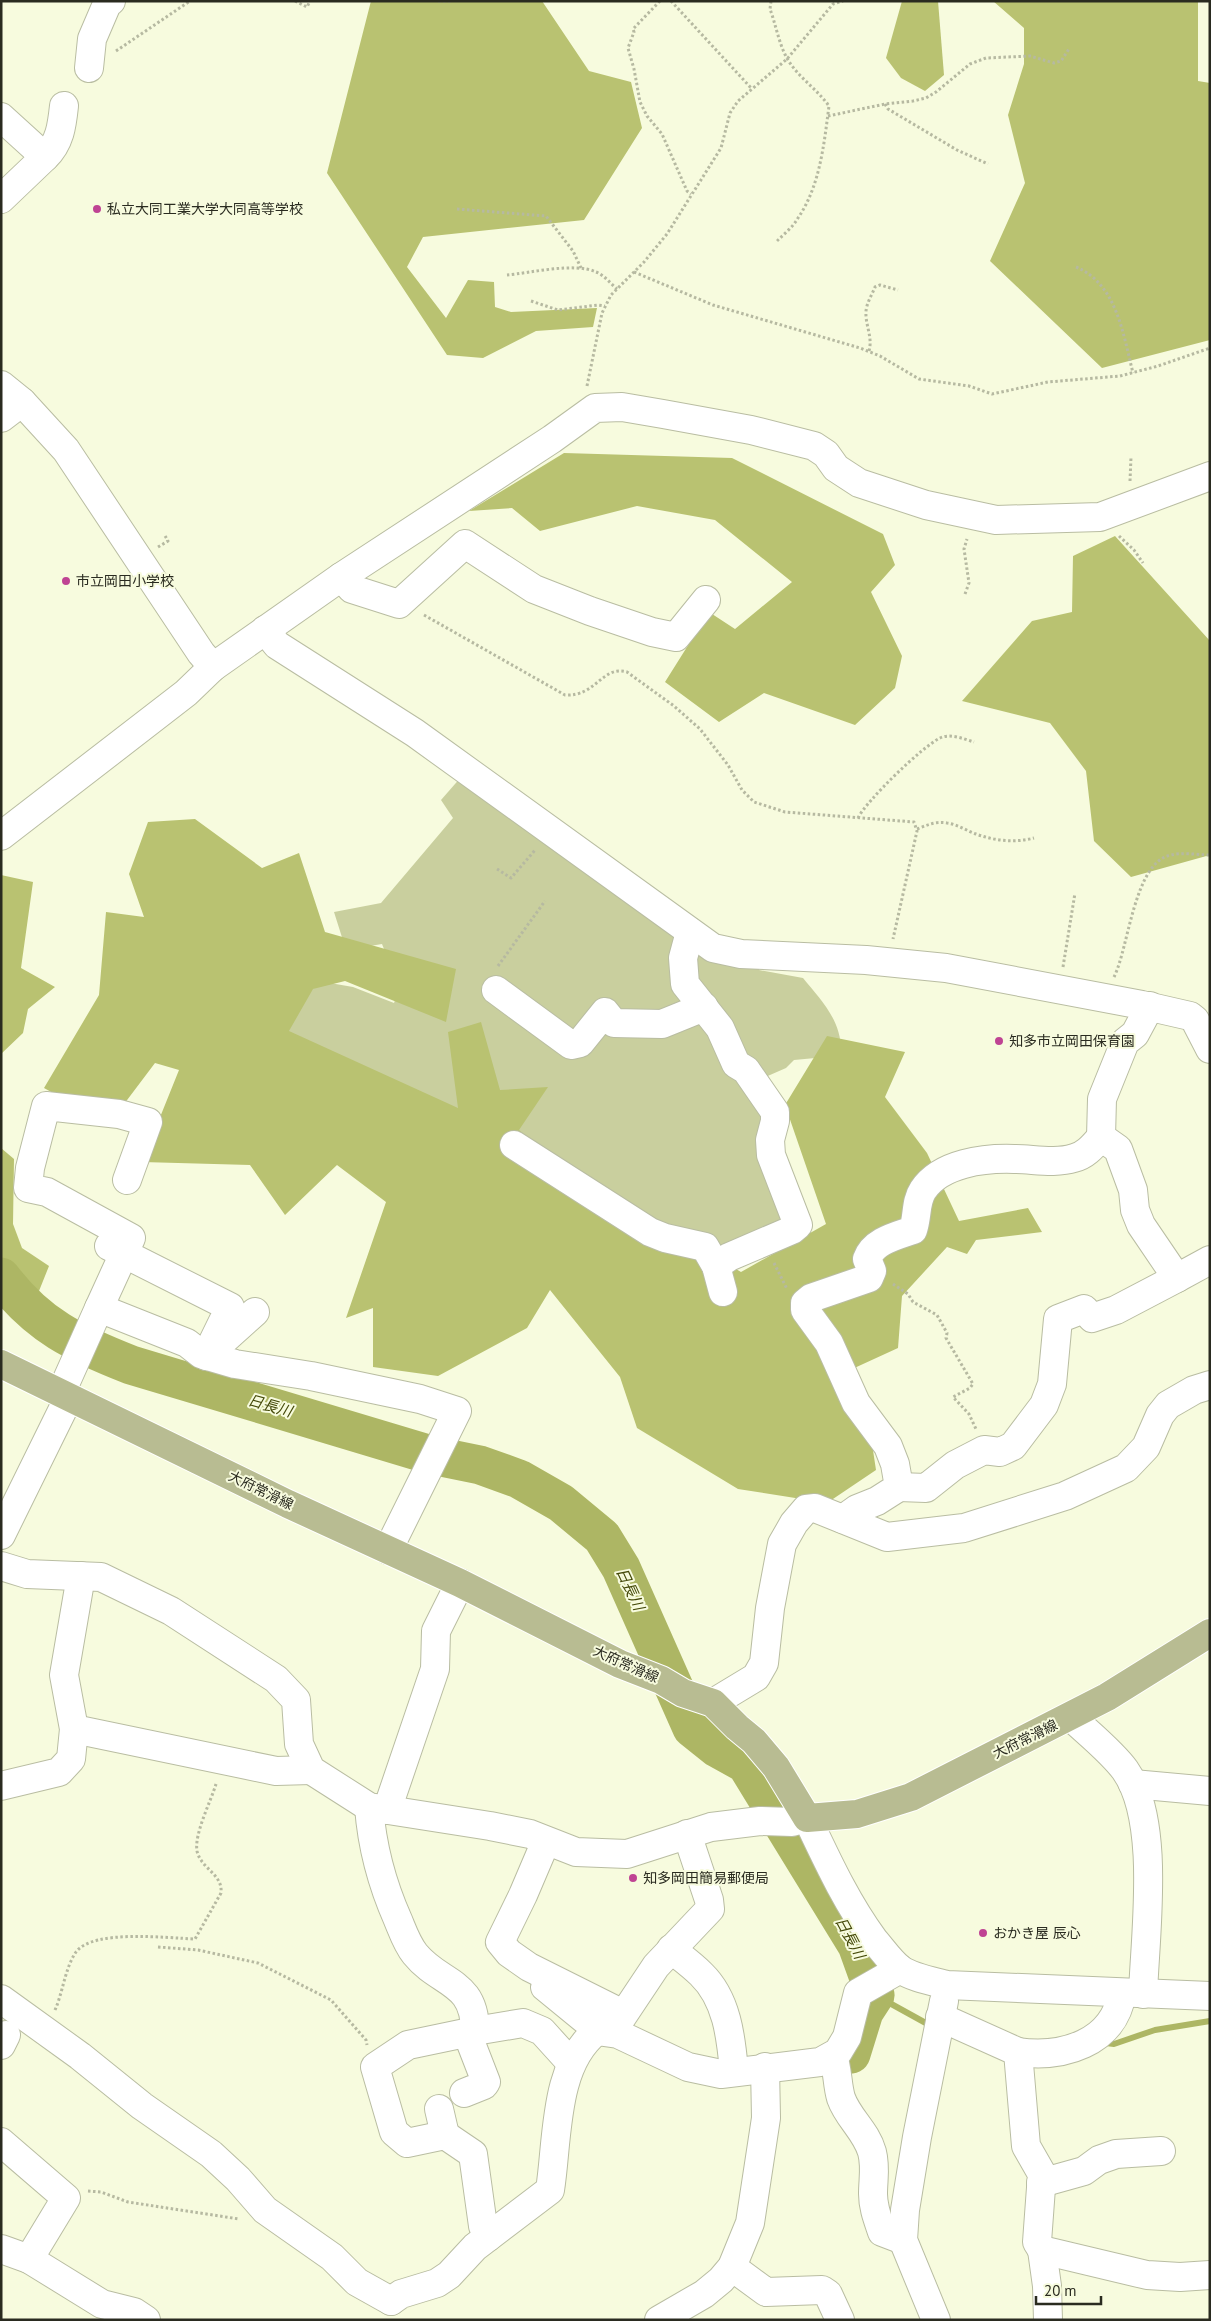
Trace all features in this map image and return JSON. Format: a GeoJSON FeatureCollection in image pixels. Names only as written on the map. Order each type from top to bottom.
{"type":"FeatureCollection","features":[{"type":"Feature","properties":{"kind":"main road","name":"大府常滑線"},"geometry":{"type":"LineString","coordinates":[[1,1364],[460,1583],[620,1664],[713,1703],[754,1741],[776,1767],[791,1821],[857,1814],[911,1797],[1071,1717],[1210,1634]]}},
{"type":"Feature","properties":{"kind":"street"},"geometry":{"type":"LineString","coordinates":[[89,68],[92,38],[107,2]]}},
{"type":"Feature","properties":{"kind":"street"},"geometry":{"type":"LineString","coordinates":[[1,199],[45,157],[57,141],[61,130],[64,106]]}},
{"type":"Feature","properties":{"kind":"street"},"geometry":{"type":"LineString","coordinates":[[1,117],[45,157]]}},
{"type":"Feature","properties":{"kind":"street"},"geometry":{"type":"LineString","coordinates":[[8,402],[66,450],[201,653],[213,667]]}},
{"type":"Feature","properties":{"kind":"street"},"geometry":{"type":"LineString","coordinates":[[1,836],[186,693],[213,667],[342,577],[595,408],[622,407],[751,430],[814,446],[826,454],[836,468],[859,483],[926,506],[996,520],[1103,516],[1210,476]]}},
{"type":"Feature","properties":{"kind":"street"},"geometry":{"type":"LineString","coordinates":[[342,577],[352,589],[399,604],[465,544],[534,590],[660,634],[676,637],[706,600]]}},
{"type":"Feature","properties":{"kind":"street"},"geometry":{"type":"LineString","coordinates":[[266,630],[277,645],[415,733],[714,948],[741,954],[888,962],[946,968],[1150,1006],[1190,1016],[1203,1017],[1210,1048]]}},
{"type":"Feature","properties":{"kind":"street"},"geometry":{"type":"LineString","coordinates":[[690,932],[683,958],[685,984],[720,1028],[736,1064],[746,1070],[775,1112],[770,1140],[771,1155],[798,1225],[792,1230],[729,1257],[716,1266]]}},
{"type":"Feature","properties":{"kind":"street"},"geometry":{"type":"LineString","coordinates":[[496,990],[571,1045],[580,1043],[605,1012],[614,1023],[662,1024],[704,1006]]}},
{"type":"Feature","properties":{"kind":"street"},"geometry":{"type":"LineString","coordinates":[[899,1487],[895,1464],[888,1446],[856,1403],[830,1343],[805,1310],[805,1303],[811,1298],[869,1278],[872,1271],[867,1260],[870,1251],[882,1242],[912,1230],[916,1221],[918,1200],[933,1178],[971,1162],[1010,1158],[1060,1160],[1075,1158],[1086,1152],[1101,1137],[1102,1099],[1126,1042],[1135,1034],[1150,1006]]}},
{"type":"Feature","properties":{"kind":"street"},"geometry":{"type":"LineString","coordinates":[[1,1535],[65,1395],[99,1308],[115,1249],[131,1238],[47,1192],[28,1188],[30,1168],[46,1106],[119,1114],[148,1122],[127,1180]]}},
{"type":"Feature","properties":{"kind":"street"},"geometry":{"type":"LineString","coordinates":[[1101,1137],[1118,1149],[1133,1190],[1135,1210],[1141,1225],[1177,1278]]}},
{"type":"Feature","properties":{"kind":"street"},"geometry":{"type":"LineString","coordinates":[[514,1145],[650,1232],[665,1238],[705,1247],[716,1266],[723,1292]]}},
{"type":"Feature","properties":{"kind":"street"},"geometry":{"type":"LineString","coordinates":[[115,1249],[230,1307],[206,1356]]}},
{"type":"Feature","properties":{"kind":"street"},"geometry":{"type":"LineString","coordinates":[[843,1519],[856,1509],[877,1501],[899,1487],[926,1488],[956,1465],[984,1450],[1000,1452],[1014,1446],[1044,1405],[1052,1384],[1058,1319],[1084,1309],[1092,1318],[1116,1310],[1210,1260]]}},
{"type":"Feature","properties":{"kind":"street"},"geometry":{"type":"LineString","coordinates":[[99,1308],[187,1343],[200,1354],[206,1356],[235,1364],[311,1376],[420,1399],[457,1411],[388,1550]]}},
{"type":"Feature","properties":{"kind":"street"},"geometry":{"type":"LineString","coordinates":[[206,1356],[255,1312]]}},
{"type":"Feature","properties":{"kind":"street"},"geometry":{"type":"LineString","coordinates":[[713,1703],[756,1677],[764,1663],[770,1608],[782,1544],[806,1509],[815,1508],[887,1537],[964,1528],[1065,1496],[1126,1468],[1146,1447],[1160,1415],[1168,1404],[1194,1390],[1210,1385]]}},
{"type":"Feature","properties":{"kind":"street"},"geometry":{"type":"LineString","coordinates":[[1,1566],[26,1574],[101,1577],[172,1611],[276,1679],[296,1700],[299,1744],[311,1770]]}},
{"type":"Feature","properties":{"kind":"street"},"geometry":{"type":"LineString","coordinates":[[1,1786],[60,1772],[71,1759],[74,1729],[64,1675],[81,1576]]}},
{"type":"Feature","properties":{"kind":"street"},"geometry":{"type":"LineString","coordinates":[[460,1583],[436,1631],[435,1669],[378,1808],[378,1868],[407,1942],[416,1955],[457,1985],[470,2002],[475,2018],[471,2032],[486,2082],[484,2085],[464,2093]]}},
{"type":"Feature","properties":{"kind":"street"},"geometry":{"type":"LineString","coordinates":[[940,2017],[1018,2052],[1035,2054],[1063,2051],[1080,2047],[1096,2039],[1108,2026],[1120,2005],[1133,1994],[1148,1853],[1144,1819],[1125,1770],[1071,1717]]}},
{"type":"Feature","properties":{"kind":"street"},"geometry":{"type":"LineString","coordinates":[[74,1729],[276,1771],[311,1770],[378,1808],[530,1834],[576,1852],[627,1854],[712,1827],[791,1821],[831,1869],[858,1917],[880,1948],[879,1981],[838,2052],[820,2062],[765,2067],[720,2074],[688,2067],[611,2027],[589,2023],[539,1981],[531,1971],[531,1968],[509,1953],[500,1942],[546,1841]]}},
{"type":"Feature","properties":{"kind":"street"},"geometry":{"type":"LineString","coordinates":[[1132,1784],[1210,1791]]}},
{"type":"Feature","properties":{"kind":"street"},"geometry":{"type":"LineString","coordinates":[[1,1999],[142,2106],[211,2154],[238,2179],[265,2210],[332,2257],[357,2282],[394,2310],[401,2294],[437,2283],[449,2275],[475,2247],[550,2190],[558,2115],[572,2063],[584,2042],[611,2027],[656,1966],[710,1909],[707,1892],[688,1834]]}},
{"type":"Feature","properties":{"kind":"street"},"geometry":{"type":"LineString","coordinates":[[671,1949],[702,1975],[714,1992],[724,2012],[729,2030],[734,2071]]}},
{"type":"Feature","properties":{"kind":"street"},"geometry":{"type":"LineString","coordinates":[[879,1981],[920,1978],[947,1985],[1210,1996]]}},
{"type":"Feature","properties":{"kind":"street"},"geometry":{"type":"LineString","coordinates":[[936,2320],[903,2240],[905,2210],[917,2137],[947,1985]]}},
{"type":"Feature","properties":{"kind":"street"},"geometry":{"type":"LineString","coordinates":[[488,2237],[482,2226],[473,2154],[442,2122],[406,2142],[394,2132],[375,2067],[408,2045],[523,2024],[542,2031],[572,2063]]}},
{"type":"Feature","properties":{"kind":"street"},"geometry":{"type":"LineString","coordinates":[[1018,2052],[1026,2146],[1042,2174],[1037,2242],[1042,2250],[1047,2286],[1048,2320]]}},
{"type":"Feature","properties":{"kind":"street"},"geometry":{"type":"LineString","coordinates":[[833,2056],[837,2068],[841,2097],[871,2149],[874,2163],[874,2211],[882,2232],[903,2240]]}},
{"type":"Feature","properties":{"kind":"street"},"geometry":{"type":"LineString","coordinates":[[658,2320],[704,2294],[721,2280],[732,2266],[750,2222],[766,2118],[765,2067]]}},
{"type":"Feature","properties":{"kind":"street"},"geometry":{"type":"LineString","coordinates":[[1,2142],[66,2198],[29,2259]]}},
{"type":"Feature","properties":{"kind":"street"},"geometry":{"type":"LineString","coordinates":[[1041,2183],[1084,2171],[1099,2160],[1116,2154],[1161,2151]]}},
{"type":"Feature","properties":{"kind":"street"},"geometry":{"type":"LineString","coordinates":[[1,2249],[29,2259],[102,2304],[134,2312],[146,2320]]}},
{"type":"Feature","properties":{"kind":"street"},"geometry":{"type":"LineString","coordinates":[[1042,2250],[1147,2275],[1180,2277],[1210,2275]]}},
{"type":"Feature","properties":{"kind":"street"},"geometry":{"type":"LineString","coordinates":[[732,2266],[766,2292],[822,2290],[828,2294],[840,2320]]}},
{"type":"Feature","properties":{"kind":"path"},"geometry":{"type":"LineString","coordinates":[[89,68],[190,1]]}},
{"type":"Feature","properties":{"kind":"path"},"geometry":{"type":"LineString","coordinates":[[295,1],[307,7],[310,1]]}},
{"type":"Feature","properties":{"kind":"path"},"geometry":{"type":"LineString","coordinates":[[438,1],[452,1]]}},
{"type":"Feature","properties":{"kind":"path"},"geometry":{"type":"LineString","coordinates":[[660,1],[633,29],[634,32],[628,48],[640,102],[647,116],[662,134],[677,165],[686,191],[691,194]]}},
{"type":"Feature","properties":{"kind":"path"},"geometry":{"type":"LineString","coordinates":[[670,1],[752,89]]}},
{"type":"Feature","properties":{"kind":"path"},"geometry":{"type":"LineString","coordinates":[[770,1],[770,9],[787,59],[829,106],[817,177],[806,205],[797,220],[777,241]]}},
{"type":"Feature","properties":{"kind":"path"},"geometry":{"type":"LineString","coordinates":[[588,413],[585,394],[605,306],[617,289],[666,234],[721,148],[730,113],[738,101],[787,59],[833,4],[843,1]]}},
{"type":"Feature","properties":{"kind":"path"},"geometry":{"type":"LineString","coordinates":[[828,116],[884,104],[926,98],[970,64],[986,58],[1006,55],[1030,56],[1054,63],[1061,61],[1069,49]]}},
{"type":"Feature","properties":{"kind":"path"},"geometry":{"type":"LineString","coordinates":[[884,104],[888,109],[932,136],[988,164]]}},
{"type":"Feature","properties":{"kind":"path"},"geometry":{"type":"LineString","coordinates":[[457,209],[546,216],[573,251],[581,268]]}},
{"type":"Feature","properties":{"kind":"path"},"geometry":{"type":"LineString","coordinates":[[1076,267],[1088,272],[1101,284],[1112,302],[1133,373]]}},
{"type":"Feature","properties":{"kind":"path"},"geometry":{"type":"LineString","coordinates":[[507,275],[581,268],[595,271],[605,277],[617,289]]}},
{"type":"Feature","properties":{"kind":"path"},"geometry":{"type":"LineString","coordinates":[[634,272],[713,305],[869,351],[920,379],[968,386],[992,394],[1048,382],[1120,376],[1210,348]]}},
{"type":"Feature","properties":{"kind":"path"},"geometry":{"type":"LineString","coordinates":[[869,351],[870,333],[866,312],[875,287],[880,286],[898,290]]}},
{"type":"Feature","properties":{"kind":"path"},"geometry":{"type":"LineString","coordinates":[[531,301],[558,310],[598,305],[605,306]]}},
{"type":"Feature","properties":{"kind":"path"},"geometry":{"type":"LineString","coordinates":[[960,512],[959,518],[968,541],[964,548],[969,583],[966,594]]}},
{"type":"Feature","properties":{"kind":"path"},"geometry":{"type":"LineString","coordinates":[[1103,516],[1106,524],[1134,550],[1143,563]]}},
{"type":"Feature","properties":{"kind":"path"},"geometry":{"type":"LineString","coordinates":[[153,549],[168,540],[164,534]]}},
{"type":"Feature","properties":{"kind":"path"},"geometry":{"type":"LineString","coordinates":[[402,601],[565,695],[576,696],[588,690],[609,673],[619,670],[627,672],[674,706],[700,729],[728,765],[742,790],[754,802],[785,812],[914,822],[916,829],[888,962]]}},
{"type":"Feature","properties":{"kind":"path"},"geometry":{"type":"LineString","coordinates":[[858,818],[889,782],[942,737],[952,736],[974,742]]}},
{"type":"Feature","properties":{"kind":"path"},"geometry":{"type":"LineString","coordinates":[[916,829],[937,822],[949,823],[977,835],[1018,842],[1034,838]]}},
{"type":"Feature","properties":{"kind":"path"},"geometry":{"type":"LineString","coordinates":[[1110,985],[1118,969],[1144,879],[1158,860],[1171,855],[1210,855]]}},
{"type":"Feature","properties":{"kind":"path"},"geometry":{"type":"LineString","coordinates":[[496,869],[511,878],[526,862]]}},
{"type":"Feature","properties":{"kind":"path"},"geometry":{"type":"LineString","coordinates":[[1060,970],[1063,966],[1075,893]]}},
{"type":"Feature","properties":{"kind":"path"},"geometry":{"type":"LineString","coordinates":[[496,990],[502,980],[502,974],[497,967],[545,901]]}},
{"type":"Feature","properties":{"kind":"path"},"geometry":{"type":"LineString","coordinates":[[765,1241],[782,1281],[793,1299],[805,1306]]}},
{"type":"Feature","properties":{"kind":"path"},"geometry":{"type":"LineString","coordinates":[[870,1274],[900,1287],[913,1302],[937,1315],[947,1333],[946,1338],[973,1384],[970,1388],[953,1397],[969,1414],[984,1450]]}},
{"type":"Feature","properties":{"kind":"path"},"geometry":{"type":"LineString","coordinates":[[44,2030],[51,2020],[62,1993],[70,1962],[84,1944],[97,1939],[112,1938],[195,1939],[221,1893],[222,1886],[217,1877],[203,1862],[198,1853],[197,1840],[224,1760]]}},
{"type":"Feature","properties":{"kind":"path"},"geometry":{"type":"LineString","coordinates":[[158,1947],[198,1950],[258,1963],[330,2000],[366,2040],[375,2067]]}},
{"type":"Feature","properties":{"kind":"path"},"geometry":{"type":"LineString","coordinates":[[66,2198],[88,2192],[101,2192],[128,2202],[221,2217],[249,2219]]}},
{"type":"Feature","properties":{"kind":"green space"},"geometry":{"type":"Polygon","coordinates":[[[371,1],[542,1],[589,71],[631,82],[642,128],[584,220],[423,237],[407,267],[446,318],[468,280],[494,282],[495,307],[511,312],[597,308],[593,327],[536,331],[483,358],[447,355],[327,173],[371,1]]]}},
{"type":"Feature","properties":{"kind":"green space"},"geometry":{"type":"Polygon","coordinates":[[[902,1],[938,1],[944,75],[925,91],[901,78],[886,58],[902,1]]]}},
{"type":"Feature","properties":{"kind":"green space"},"geometry":{"type":"Polygon","coordinates":[[[993,1],[1198,1],[1198,81],[1210,83],[1210,340],[1102,368],[990,261],[1025,183],[1008,115],[1024,64],[1024,28],[993,1]]]}},
{"type":"Feature","properties":{"kind":"green space"},"geometry":{"type":"Polygon","coordinates":[[[564,453],[732,458],[883,534],[895,565],[871,592],[902,656],[895,688],[855,725],[764,693],[719,722],[665,682],[709,612],[735,629],[792,582],[715,520],[637,506],[540,531],[512,508],[469,511],[564,453]]]}},
{"type":"Feature","properties":{"kind":"green space"},"geometry":{"type":"Polygon","coordinates":[[[1115,536],[1210,641],[1210,855],[1131,877],[1094,841],[1086,771],[1050,723],[962,701],[1032,621],[1072,612],[1073,556],[1115,536]]]}},
{"type":"Feature","properties":{"kind":"green space"},"geometry":{"type":"Polygon","coordinates":[[[462,776],[760,964],[759,970],[803,978],[829,1011],[838,1029],[841,1050],[826,1057],[794,1060],[786,1068],[749,1084],[770,1115],[793,1224],[723,1256],[665,1233],[287,1041],[296,994],[330,983],[353,987],[394,1003],[409,963],[388,959],[382,944],[346,950],[334,912],[381,903],[453,818],[441,800],[462,776]]]}},
{"type":"Feature","properties":{"kind":"green space"},"geometry":{"type":"Polygon","coordinates":[[[195,819],[262,868],[299,853],[325,932],[456,969],[446,1022],[345,981],[313,989],[289,1031],[458,1108],[448,1032],[481,1022],[500,1090],[548,1087],[519,1130],[561,1164],[741,1272],[826,1224],[785,1105],[827,1036],[905,1052],[885,1097],[927,1153],[959,1221],[1028,1208],[1042,1232],[976,1240],[967,1254],[947,1247],[902,1296],[898,1348],[850,1370],[867,1411],[876,1470],[827,1503],[738,1489],[637,1428],[620,1377],[550,1290],[527,1328],[438,1376],[373,1367],[373,1308],[346,1318],[386,1202],[337,1165],[285,1215],[250,1165],[142,1162],[179,1070],[155,1063],[109,1124],[44,1088],[99,995],[106,912],[144,917],[129,874],[148,822],[195,819]]]}},
{"type":"Feature","properties":{"kind":"green space"},"geometry":{"type":"Polygon","coordinates":[[[1,875],[33,882],[21,968],[55,987],[28,1009],[23,1033],[1,1054],[1,875]]]}},
{"type":"Feature","properties":{"kind":"green space"},"geometry":{"type":"Polygon","coordinates":[[[1,1148],[14,1159],[13,1224],[22,1248],[49,1266],[39,1291],[20,1294],[1,1269],[1,1148]]]}},
{"type":"Feature","properties":{"kind":"waterway","name":"日長川"},"geometry":{"type":"LineString","coordinates":[[1,1277],[15,1294],[44,1321],[92,1349],[131,1365],[431,1455],[480,1465],[519,1479],[561,1503],[602,1537],[621,1568],[692,1728],[717,1748],[746,1764],[857,1945],[875,1995],[864,2012],[851,2054]]}},
{"type":"Feature","properties":{"kind":"waterway"},"geometry":{"type":"LineString","coordinates":[[875,1995],[933,2027]]}},
{"type":"Feature","properties":{"kind":"waterway"},"geometry":{"type":"LineString","coordinates":[[1106,2043],[1114,2044],[1155,2030],[1210,2021]]}},
{"type":"Feature","properties":{"kind":"place","name":"私立大同工業大学大同高等学校"},"geometry":{"type":"Point","coordinates":[97,209]}},
{"type":"Feature","properties":{"kind":"place","name":"市立岡田小学校"},"geometry":{"type":"Point","coordinates":[66,581]}},
{"type":"Feature","properties":{"kind":"place","name":"知多市立岡田保育園"},"geometry":{"type":"Point","coordinates":[999,1041]}},
{"type":"Feature","properties":{"kind":"place","name":"知多岡田簡易郵便局"},"geometry":{"type":"Point","coordinates":[633,1878]}},
{"type":"Feature","properties":{"kind":"place","name":"おかき屋 辰心"},"geometry":{"type":"Point","coordinates":[983,1933]}}]}
